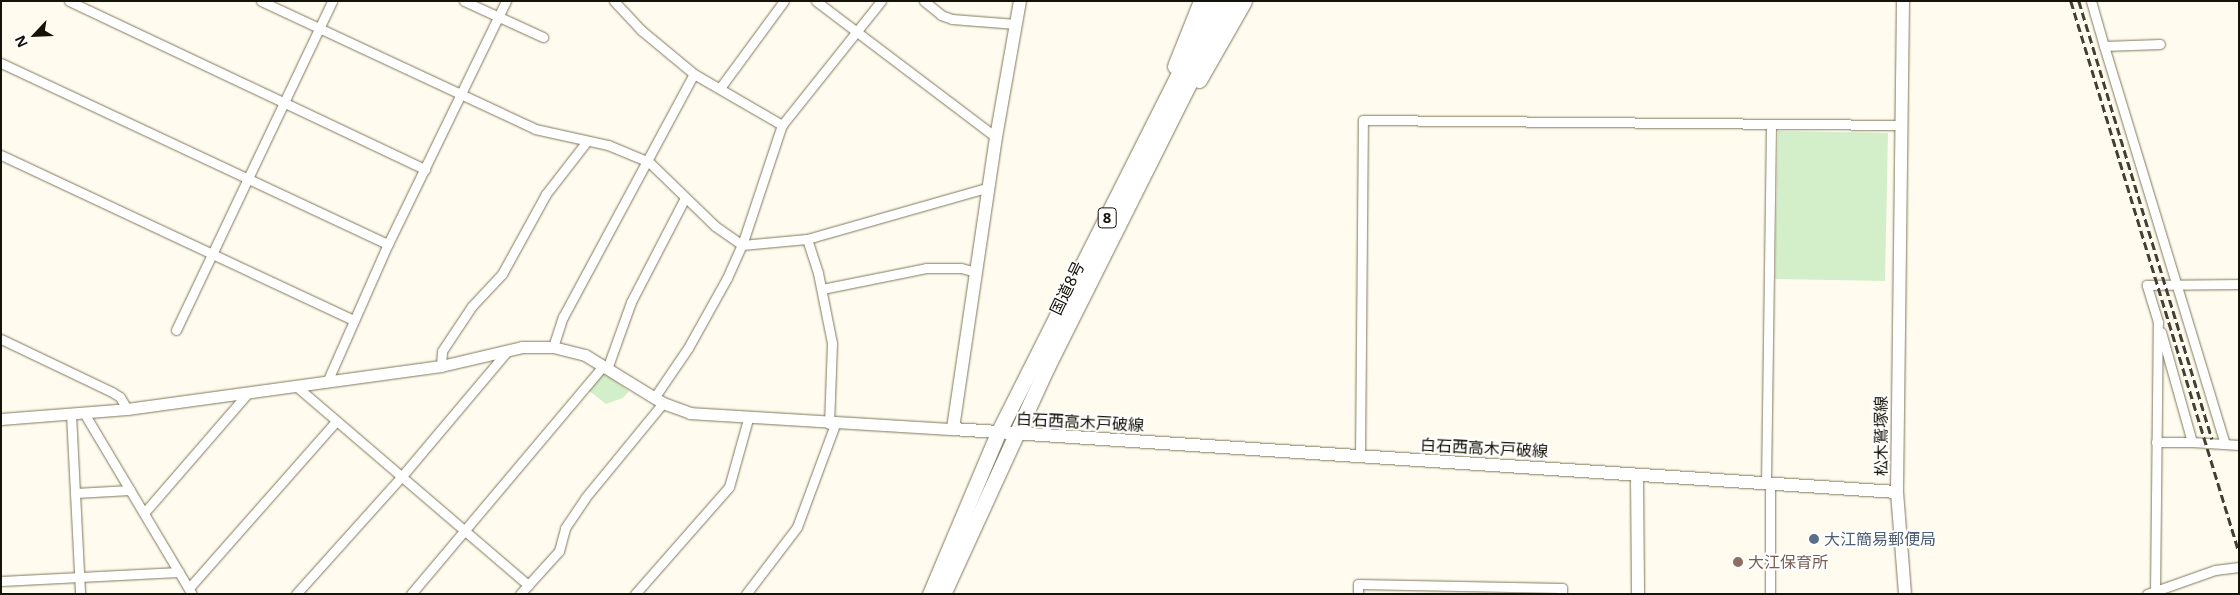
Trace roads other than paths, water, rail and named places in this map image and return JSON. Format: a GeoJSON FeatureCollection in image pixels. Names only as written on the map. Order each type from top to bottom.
{"type":"FeatureCollection","features":[{"type":"Feature","properties":{"kind":"highway"},"geometry":{"type":"LineString","coordinates":[[1163,106],[1180,47],[1201,1]]}},
{"type":"Feature","properties":{"kind":"highway","name":"国道8号"},"geometry":{"type":"LineString","coordinates":[[930,594],[998,433],[1215,1]]}},
{"type":"Feature","properties":{"kind":"highway","name":"国道8号"},"geometry":{"type":"LineString","coordinates":[[943,594],[1016,434],[1230,1]]}},
{"type":"Feature","properties":{"kind":"highway"},"geometry":{"type":"LineString","coordinates":[[1157,146],[1212,62],[1244,1]]}},
{"type":"Feature","properties":{"kind":"main road"},"geometry":{"type":"LineString","coordinates":[[956,430],[976,272],[996,137],[1020,1]]}},
{"type":"Feature","properties":{"kind":"main road","name":"松木鷲塚線"},"geometry":{"type":"LineString","coordinates":[[1637,476],[1898,492],[1902,1]]}},
{"type":"Feature","properties":{"kind":"main road","name":"白石西高木戸破線"},"geometry":{"type":"LineString","coordinates":[[956,430],[1637,476]]}},
{"type":"Feature","properties":{"kind":"main road"},"geometry":{"type":"LineString","coordinates":[[1637,476],[1638,594]]}},
{"type":"Feature","properties":{"kind":"main road"},"geometry":{"type":"LineString","coordinates":[[1898,492],[1905,594]]}},
{"type":"Feature","properties":{"kind":"street"},"geometry":{"type":"LineString","coordinates":[[69,1],[425,169]]}},
{"type":"Feature","properties":{"kind":"street"},"geometry":{"type":"LineString","coordinates":[[261,1],[535,129],[608,144],[649,162],[715,226],[742,245],[808,239],[989,187]]}},
{"type":"Feature","properties":{"kind":"street"},"geometry":{"type":"LineString","coordinates":[[176,330],[332,1]]}},
{"type":"Feature","properties":{"kind":"street"},"geometry":{"type":"LineString","coordinates":[[464,1],[543,37]]}},
{"type":"Feature","properties":{"kind":"street"},"geometry":{"type":"LineString","coordinates":[[327,382],[388,244],[506,1]]}},
{"type":"Feature","properties":{"kind":"street"},"geometry":{"type":"LineString","coordinates":[[614,1],[641,30],[694,74],[782,125]]}},
{"type":"Feature","properties":{"kind":"street"},"geometry":{"type":"LineString","coordinates":[[720,88],[784,1]]}},
{"type":"Feature","properties":{"kind":"street"},"geometry":{"type":"LineString","coordinates":[[816,1],[996,137]]}},
{"type":"Feature","properties":{"kind":"street"},"geometry":{"type":"LineString","coordinates":[[520,594],[559,550],[565,528],[585,498],[658,401],[688,348],[742,245],[782,125],[855,31],[881,1]]}},
{"type":"Feature","properties":{"kind":"street"},"geometry":{"type":"LineString","coordinates":[[924,1],[952,19],[1016,24]]}},
{"type":"Feature","properties":{"kind":"street"},"geometry":{"type":"LineString","coordinates":[[2091,1],[2225,444]]}},
{"type":"Feature","properties":{"kind":"street"},"geometry":{"type":"LineString","coordinates":[[2104,46],[2160,44]]}},
{"type":"Feature","properties":{"kind":"street"},"geometry":{"type":"LineString","coordinates":[[1,63],[388,244]]}},
{"type":"Feature","properties":{"kind":"street"},"geometry":{"type":"LineString","coordinates":[[553,347],[563,317],[649,162],[694,74]]}},
{"type":"Feature","properties":{"kind":"street"},"geometry":{"type":"LineString","coordinates":[[1360,457],[1363,120],[1900,125]]}},
{"type":"Feature","properties":{"kind":"street"},"geometry":{"type":"LineString","coordinates":[[1770,594],[1768,485],[1771,124]]}},
{"type":"Feature","properties":{"kind":"street"},"geometry":{"type":"LineString","coordinates":[[441,366],[442,351],[472,306],[502,274],[546,194],[587,141]]}},
{"type":"Feature","properties":{"kind":"street"},"geometry":{"type":"LineString","coordinates":[[1,155],[354,320]]}},
{"type":"Feature","properties":{"kind":"street"},"geometry":{"type":"LineString","coordinates":[[411,594],[605,368],[631,302],[685,198]]}},
{"type":"Feature","properties":{"kind":"street"},"geometry":{"type":"LineString","coordinates":[[746,594],[797,527],[832,424],[832,343],[822,289],[808,239]]}},
{"type":"Feature","properties":{"kind":"street"},"geometry":{"type":"LineString","coordinates":[[822,289],[926,268],[961,268],[976,272]]}},
{"type":"Feature","properties":{"kind":"street"},"geometry":{"type":"LineString","coordinates":[[2192,442],[2147,285],[2239,284]]}},
{"type":"Feature","properties":{"kind":"street"},"geometry":{"type":"LineString","coordinates":[[2155,593],[2158,322]]}},
{"type":"Feature","properties":{"kind":"street"},"geometry":{"type":"LineString","coordinates":[[1,340],[112,392],[120,397],[127,409]]}},
{"type":"Feature","properties":{"kind":"street"},"geometry":{"type":"LineString","coordinates":[[1,419],[127,409],[441,366],[508,350],[553,347],[585,355],[658,401],[690,413],[748,419],[956,430]]}},
{"type":"Feature","properties":{"kind":"street"},"geometry":{"type":"LineString","coordinates":[[296,594],[402,476],[508,350]]}},
{"type":"Feature","properties":{"kind":"street"},"geometry":{"type":"LineString","coordinates":[[296,386],[528,585]]}},
{"type":"Feature","properties":{"kind":"street"},"geometry":{"type":"LineString","coordinates":[[144,513],[248,393]]}},
{"type":"Feature","properties":{"kind":"street"},"geometry":{"type":"LineString","coordinates":[[84,413],[190,591],[336,421]]}},
{"type":"Feature","properties":{"kind":"street"},"geometry":{"type":"LineString","coordinates":[[71,414],[80,594]]}},
{"type":"Feature","properties":{"kind":"street"},"geometry":{"type":"LineString","coordinates":[[635,594],[729,487],[748,419]]}},
{"type":"Feature","properties":{"kind":"street"},"geometry":{"type":"LineString","coordinates":[[2156,442],[2239,444]]}},
{"type":"Feature","properties":{"kind":"street"},"geometry":{"type":"LineString","coordinates":[[75,493],[130,490]]}},
{"type":"Feature","properties":{"kind":"street"},"geometry":{"type":"LineString","coordinates":[[2147,594],[2155,593],[2215,570],[2239,566]]}},
{"type":"Feature","properties":{"kind":"street"},"geometry":{"type":"LineString","coordinates":[[1,582],[179,572]]}},
{"type":"Feature","properties":{"kind":"street"},"geometry":{"type":"LineString","coordinates":[[1358,594],[1358,584],[1562,588],[1562,594]]}},
{"type":"Feature","properties":{"kind":"railway"},"geometry":{"type":"LineString","coordinates":[[2071,1],[2239,552]]}},
{"type":"Feature","properties":{"kind":"railway"},"geometry":{"type":"LineString","coordinates":[[2079,1],[2212,439]]}},
{"type":"Feature","properties":{"kind":"place","name":"大江簡易郵便局"},"geometry":{"type":"Point","coordinates":[1814,539]}},
{"type":"Feature","properties":{"kind":"place","name":"大江保育所"},"geometry":{"type":"Point","coordinates":[1738,562]}}]}
